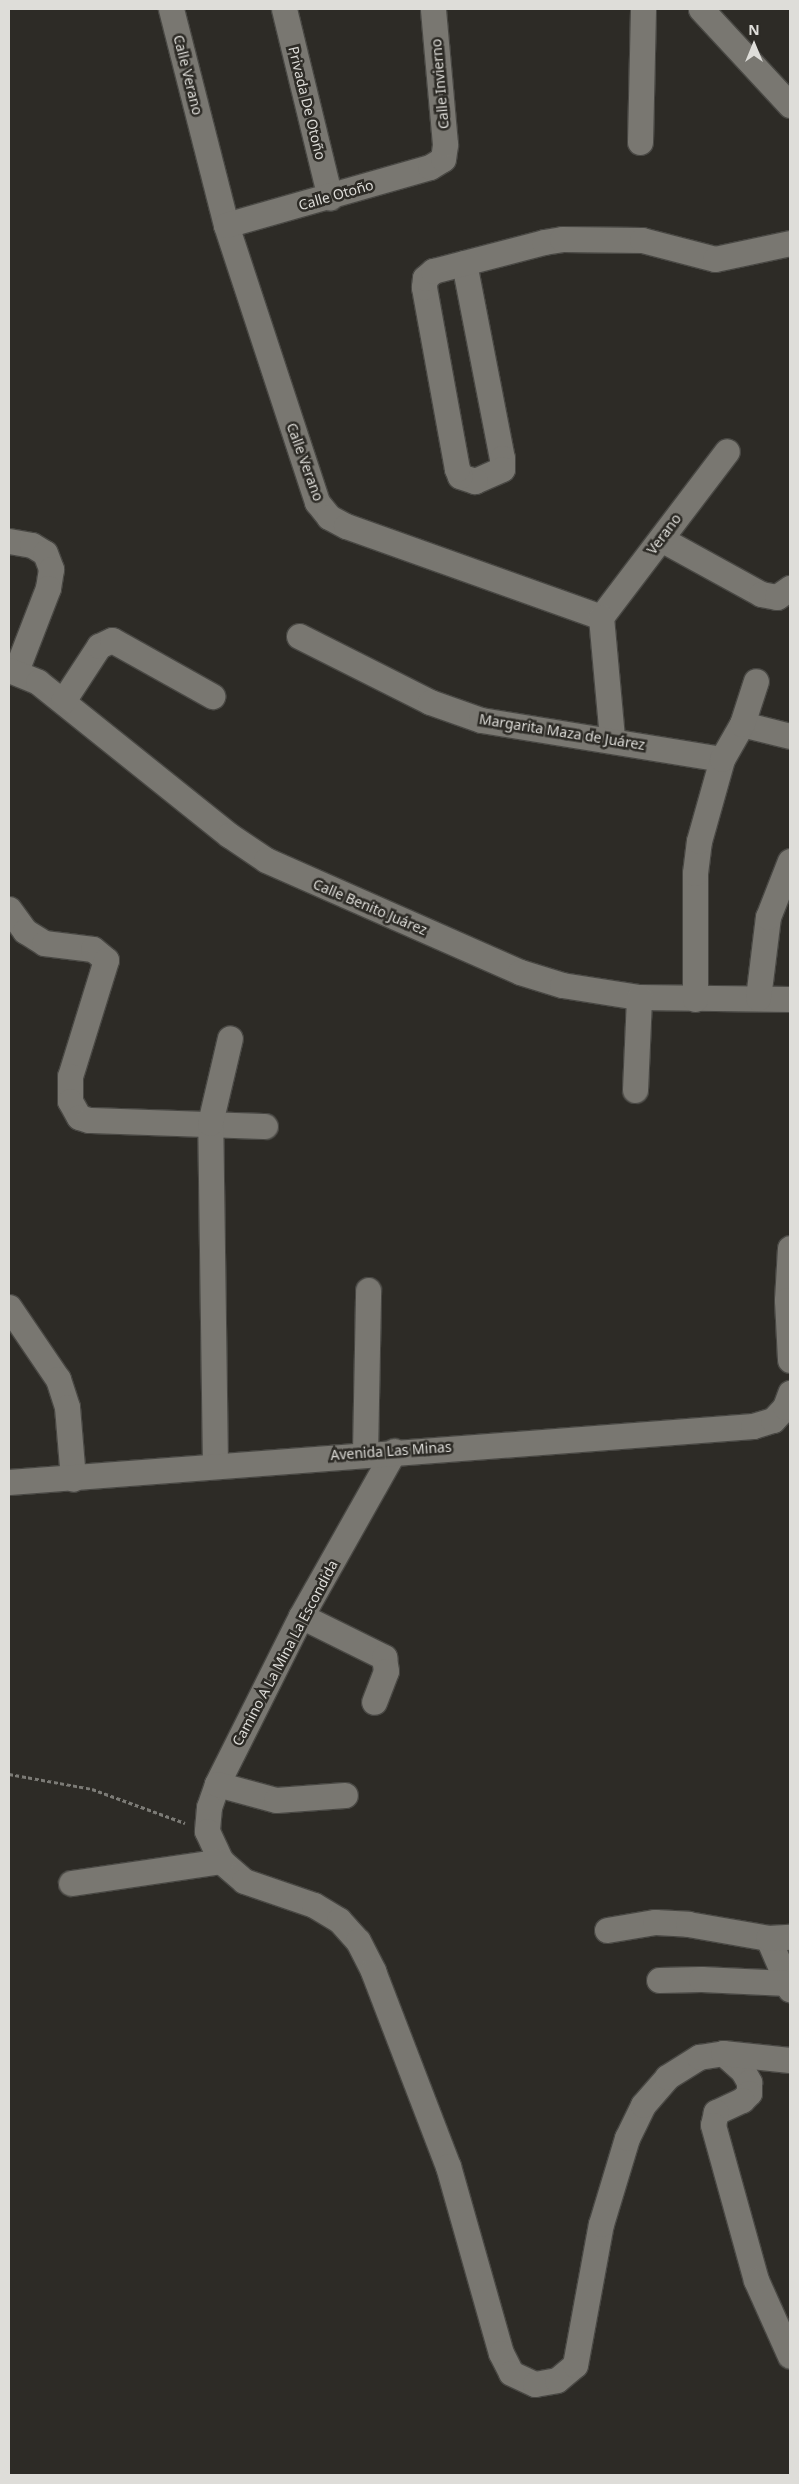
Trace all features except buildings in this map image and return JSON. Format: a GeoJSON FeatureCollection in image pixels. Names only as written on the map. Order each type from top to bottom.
{"type":"FeatureCollection","features":[{"type":"Feature","properties":{"kind":"street","name":"Calle Verano"},"geometry":{"type":"LineString","coordinates":[[171,9],[226,225],[317,502],[329,517],[346,526],[601,617]]}},
{"type":"Feature","properties":{"kind":"street","name":"Privada De Otoño"},"geometry":{"type":"LineString","coordinates":[[284,9],[330,196]]}},
{"type":"Feature","properties":{"kind":"street","name":"Calle Invierno"},"geometry":{"type":"LineString","coordinates":[[433,9],[445,144],[443,159]]}},
{"type":"Feature","properties":{"kind":"street"},"geometry":{"type":"LineString","coordinates":[[640,142],[643,9]]}},
{"type":"Feature","properties":{"kind":"street"},"geometry":{"type":"LineString","coordinates":[[701,9],[790,105]]}},
{"type":"Feature","properties":{"kind":"street","name":"Calle Otoño"},"geometry":{"type":"LineString","coordinates":[[226,225],[430,168],[443,159]]}},
{"type":"Feature","properties":{"kind":"street"},"geometry":{"type":"LineString","coordinates":[[464,263],[502,469],[474,480],[460,476],[457,469],[425,278],[433,271],[464,263],[562,239],[642,240],[715,259],[790,243]]}},
{"type":"Feature","properties":{"kind":"street","name":"Verano"},"geometry":{"type":"LineString","coordinates":[[601,617],[727,452]]}},
{"type":"Feature","properties":{"kind":"street"},"geometry":{"type":"LineString","coordinates":[[661,539],[761,594],[777,597],[790,588]]}},
{"type":"Feature","properties":{"kind":"street"},"geometry":{"type":"LineString","coordinates":[[9,541],[32,545],[45,552],[51,569],[48,588],[12,670]]}},
{"type":"Feature","properties":{"kind":"street"},"geometry":{"type":"LineString","coordinates":[[601,617],[612,740]]}},
{"type":"Feature","properties":{"kind":"street","name":"Margarita Maza de Juárez"},"geometry":{"type":"LineString","coordinates":[[299,636],[430,702],[481,720],[722,759]]}},
{"type":"Feature","properties":{"kind":"street"},"geometry":{"type":"LineString","coordinates":[[63,701],[99,646],[112,640],[212,696]]}},
{"type":"Feature","properties":{"kind":"street","name":"Calle Benito Juárez"},"geometry":{"type":"LineString","coordinates":[[12,670],[38,682],[229,835],[266,860],[520,972],[562,985],[639,997],[790,999]]}},
{"type":"Feature","properties":{"kind":"street"},"geometry":{"type":"LineString","coordinates":[[695,999],[696,873],[699,840],[722,759],[742,724],[756,681]]}},
{"type":"Feature","properties":{"kind":"street"},"geometry":{"type":"LineString","coordinates":[[742,724],[790,736]]}},
{"type":"Feature","properties":{"kind":"street"},"geometry":{"type":"LineString","coordinates":[[758,998],[768,917],[790,861]]}},
{"type":"Feature","properties":{"kind":"street"},"geometry":{"type":"LineString","coordinates":[[9,909],[25,931],[44,943],[93,949],[101,952],[106,960],[70,1076],[72,1110],[89,1120],[265,1126]]}},
{"type":"Feature","properties":{"kind":"street"},"geometry":{"type":"LineString","coordinates":[[635,1090],[639,997]]}},
{"type":"Feature","properties":{"kind":"street"},"geometry":{"type":"LineString","coordinates":[[215,1465],[210,1123],[230,1038]]}},
{"type":"Feature","properties":{"kind":"street"},"geometry":{"type":"LineString","coordinates":[[790,1248],[787,1300],[790,1360]]}},
{"type":"Feature","properties":{"kind":"street"},"geometry":{"type":"LineString","coordinates":[[365,1453],[368,1290]]}},
{"type":"Feature","properties":{"kind":"street"},"geometry":{"type":"LineString","coordinates":[[9,1307],[58,1379],[68,1407],[73,1478]]}},
{"type":"Feature","properties":{"kind":"street","name":"Avenida Las Minas"},"geometry":{"type":"LineString","coordinates":[[9,1482],[365,1453],[753,1426],[773,1420],[785,1407],[790,1393]]}},
{"type":"Feature","properties":{"kind":"street","name":"Camino A La Mina La Escondida"},"geometry":{"type":"LineString","coordinates":[[207,1831],[209,1808],[217,1784],[301,1616],[394,1451]]}},
{"type":"Feature","properties":{"kind":"street"},"geometry":{"type":"LineString","coordinates":[[301,1616],[384,1657],[386,1671],[374,1702]]}},
{"type":"Feature","properties":{"kind":"street"},"geometry":{"type":"LineString","coordinates":[[217,1784],[276,1800],[345,1795]]}},
{"type":"Feature","properties":{"kind":"street"},"geometry":{"type":"LineString","coordinates":[[207,1831],[221,1861],[244,1881],[314,1905],[339,1920],[358,1941],[374,1971],[446,2158],[500,2353],[512,2373],[535,2384],[557,2380],[575,2365],[610,2189],[627,2138],[643,2105],[667,2077],[699,2056],[723,2053],[790,2060]]}},
{"type":"Feature","properties":{"kind":"street"},"geometry":{"type":"LineString","coordinates":[[71,1884],[221,1861]]}},
{"type":"Feature","properties":{"kind":"street"},"geometry":{"type":"LineString","coordinates":[[607,1930],[655,1922],[688,1924],[779,1938],[788,1986],[701,1979],[659,1980]]}},
{"type":"Feature","properties":{"kind":"street"},"geometry":{"type":"LineString","coordinates":[[723,2053],[743,2071],[749,2082],[749,2092],[742,2100],[716,2112],[713,2125],[756,2280],[790,2356]]}},
{"type":"Feature","properties":{"kind":"path"},"geometry":{"type":"LineString","coordinates":[[9,1774],[92,1789],[207,1831]]}}]}
